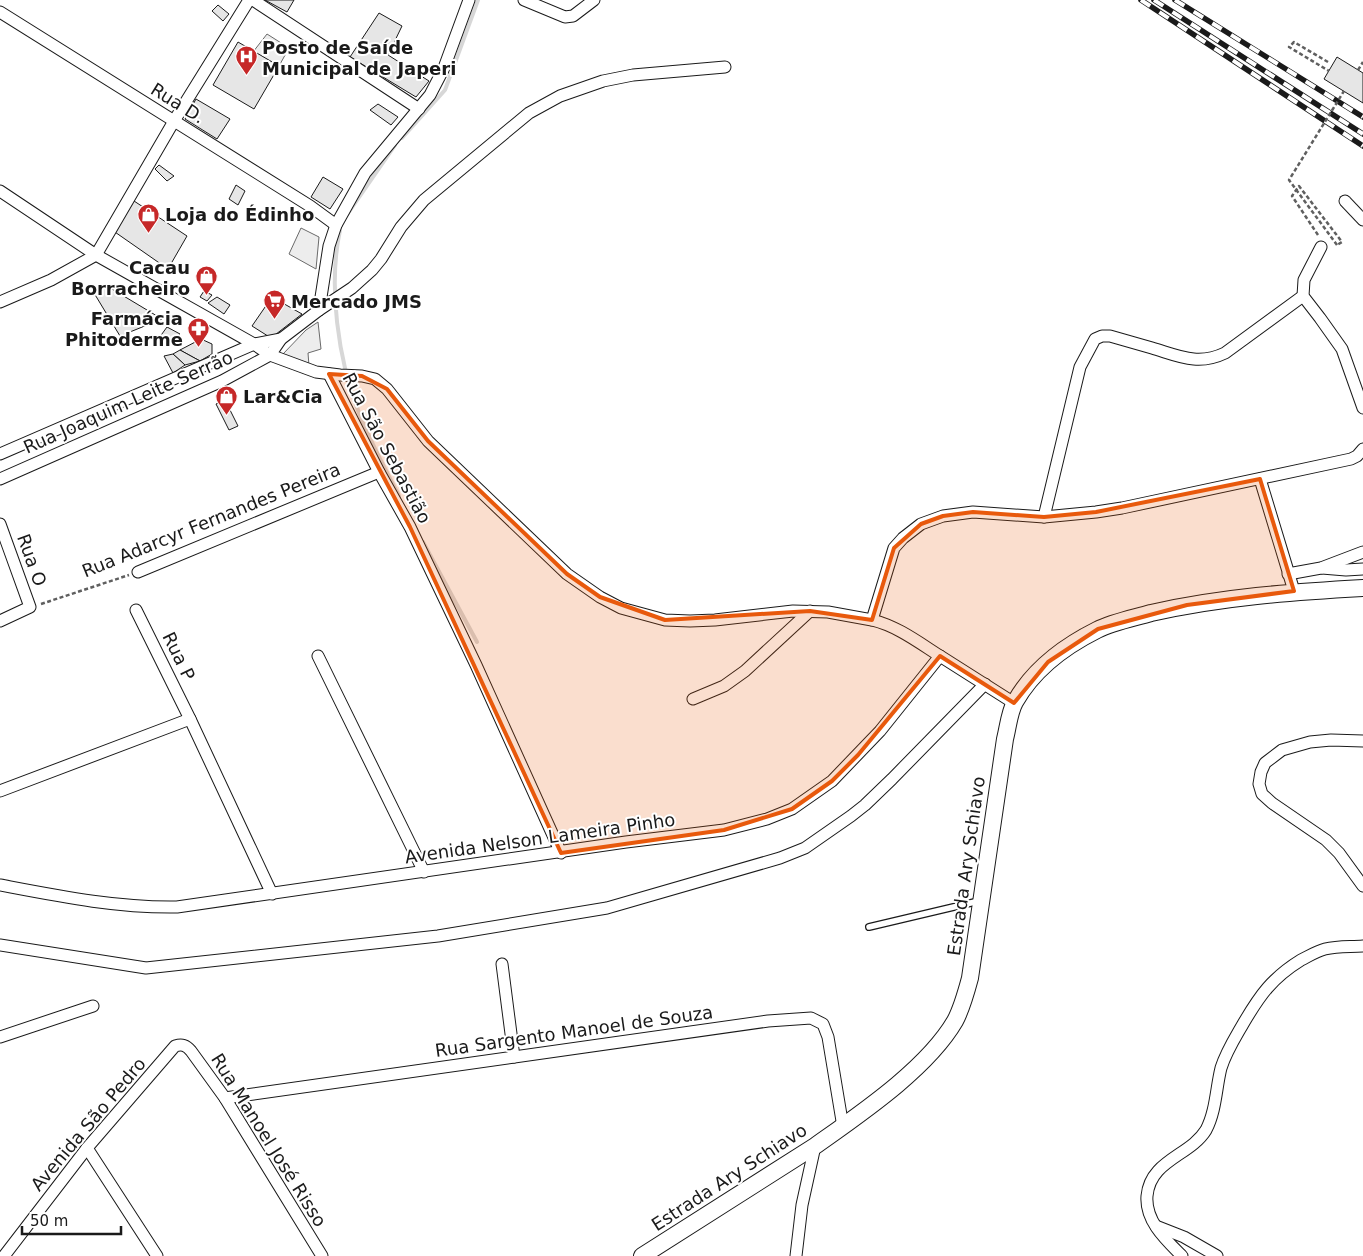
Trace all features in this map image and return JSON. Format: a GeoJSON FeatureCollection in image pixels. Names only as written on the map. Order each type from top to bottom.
{"type":"FeatureCollection","features":[{"type":"Feature","properties":{"kind":"main road","name":"Estrada Ary Schiavo"},"geometry":{"type":"LineString","coordinates":[[642,1256],[842,1127],[884,1095],[939,1044],[955,1020],[964,1001],[970,978],[1005,739],[1014,704],[1028,683],[1048,662],[1069,646],[1098,629],[1136,617],[1187,605],[1294,591],[1363,588]]}},
{"type":"Feature","properties":{"kind":"street"},"geometry":{"type":"LineString","coordinates":[[0,302],[51,280],[96,255],[174,121],[251,0],[419,109]]}},
{"type":"Feature","properties":{"kind":"street"},"geometry":{"type":"LineString","coordinates":[[319,310],[329,246],[336,225],[365,173],[419,109],[439,81],[470,0]]}},
{"type":"Feature","properties":{"kind":"street"},"geometry":{"type":"LineString","coordinates":[[524,0],[565,17],[573,16],[594,0]]}},
{"type":"Feature","properties":{"kind":"street","name":"Rua D."},"geometry":{"type":"LineString","coordinates":[[0,12],[336,225]]}},
{"type":"Feature","properties":{"kind":"street"},"geometry":{"type":"LineString","coordinates":[[270,355],[281,339],[319,310],[347,292],[372,270],[381,259],[400,227],[424,200],[530,113],[560,96],[603,81],[633,75],[724,68]]}},
{"type":"Feature","properties":{"kind":"street","name":"Rua São Sebastião"},"geometry":{"type":"LineString","coordinates":[[0,191],[96,255],[254,344],[270,355],[294,365],[335,375],[379,472],[410,527],[561,853]]}},
{"type":"Feature","properties":{"kind":"street"},"geometry":{"type":"LineString","coordinates":[[1345,201],[1363,220]]}},
{"type":"Feature","properties":{"kind":"street"},"geometry":{"type":"LineString","coordinates":[[1321,247],[1304,280],[1304,296],[1342,349],[1363,408]]}},
{"type":"Feature","properties":{"kind":"street"},"geometry":{"type":"LineString","coordinates":[[1044,517],[1080,367],[1095,340],[1102,336],[1110,336],[1185,359],[1202,360],[1214,358],[1225,353],[1304,296]]}},
{"type":"Feature","properties":{"kind":"street","name":"Rua Joaquim Leite Serrão"},"geometry":{"type":"LineString","coordinates":[[0,454],[254,344],[281,339]]}},
{"type":"Feature","properties":{"kind":"street","name":"Rua Joaquim Leite Serrão"},"geometry":{"type":"LineString","coordinates":[[0,479],[222,381],[270,355]]}},
{"type":"Feature","properties":{"kind":"street"},"geometry":{"type":"LineString","coordinates":[[335,375],[362,376],[375,379],[387,389],[428,441],[567,574],[600,597],[621,608],[665,620],[690,621],[810,611],[828,612],[885,623],[986,684],[1014,704]]}},
{"type":"Feature","properties":{"kind":"street"},"geometry":{"type":"LineString","coordinates":[[872,620],[882,581],[894,548],[921,524],[943,516],[973,512],[1044,517],[1122,508],[1351,459],[1357,456],[1363,449]]}},
{"type":"Feature","properties":{"kind":"street","name":"Rua Adarcyr Fernandes Pereira"},"geometry":{"type":"LineString","coordinates":[[138,572],[379,472]]}},
{"type":"Feature","properties":{"kind":"street"},"geometry":{"type":"LineString","coordinates":[[1260,479],[1294,591]]}},
{"type":"Feature","properties":{"kind":"street","name":"Rua O"},"geometry":{"type":"LineString","coordinates":[[0,524],[30,607]]}},
{"type":"Feature","properties":{"kind":"street"},"geometry":{"type":"LineString","coordinates":[[1288,574],[1320,568],[1363,552]]}},
{"type":"Feature","properties":{"kind":"street"},"geometry":{"type":"LineString","coordinates":[[1320,568],[1363,569]]}},
{"type":"Feature","properties":{"kind":"street"},"geometry":{"type":"LineString","coordinates":[[0,621],[30,607]]}},
{"type":"Feature","properties":{"kind":"street","name":"Rua P"},"geometry":{"type":"LineString","coordinates":[[136,610],[190,719],[272,894]]}},
{"type":"Feature","properties":{"kind":"street"},"geometry":{"type":"LineString","coordinates":[[693,699],[724,686],[745,671],[810,611]]}},
{"type":"Feature","properties":{"kind":"street"},"geometry":{"type":"LineString","coordinates":[[318,656],[424,872]]}},
{"type":"Feature","properties":{"kind":"street","name":"Avenida Nelson Lameira Pinho"},"geometry":{"type":"LineString","coordinates":[[0,885],[86,900],[151,907],[177,907],[561,853],[626,842],[724,830],[767,819],[792,809],[832,781],[880,731],[940,656]]}},
{"type":"Feature","properties":{"kind":"street"},"geometry":{"type":"LineString","coordinates":[[0,945],[146,968],[438,936],[607,908],[780,858],[805,848],[851,816],[878,794],[986,684]]}},
{"type":"Feature","properties":{"kind":"street"},"geometry":{"type":"LineString","coordinates":[[0,791],[190,719]]}},
{"type":"Feature","properties":{"kind":"street"},"geometry":{"type":"LineString","coordinates":[[1363,741],[1331,740],[1310,742],[1282,750],[1265,763],[1259,784],[1262,794],[1272,803],[1326,840],[1339,853],[1363,886]]}},
{"type":"Feature","properties":{"kind":"street"},"geometry":{"type":"LineString","coordinates":[[1182,1256],[1154,1226],[1147,1202],[1149,1185],[1154,1176],[1169,1160],[1194,1144],[1205,1130],[1211,1119],[1227,1052],[1265,989],[1284,972],[1324,949],[1363,946]]}},
{"type":"Feature","properties":{"kind":"street"},"geometry":{"type":"LineString","coordinates":[[502,964],[514,1058]]}},
{"type":"Feature","properties":{"kind":"street"},"geometry":{"type":"LineString","coordinates":[[0,1037],[93,1006]]}},
{"type":"Feature","properties":{"kind":"street","name":"Rua Sargento Manoel de Souza"},"geometry":{"type":"LineString","coordinates":[[225,1098],[768,1021],[810,1018],[823,1024],[828,1037],[842,1127]]}},
{"type":"Feature","properties":{"kind":"street","name":"Avenida São Pedro"},"geometry":{"type":"LineString","coordinates":[[4,1256],[87,1148],[175,1046],[185,1046]]}},
{"type":"Feature","properties":{"kind":"street","name":"Rua Manoel José Risso"},"geometry":{"type":"LineString","coordinates":[[185,1046],[191,1051],[225,1098],[322,1256]]}},
{"type":"Feature","properties":{"kind":"street"},"geometry":{"type":"LineString","coordinates":[[796,1256],[802,1205],[815,1146]]}},
{"type":"Feature","properties":{"kind":"street"},"geometry":{"type":"LineString","coordinates":[[87,1148],[157,1256]]}},
{"type":"Feature","properties":{"kind":"street"},"geometry":{"type":"LineString","coordinates":[[1154,1226],[1184,1237],[1217,1256]]}},
{"type":"Feature","properties":{"kind":"lane"},"geometry":{"type":"LineString","coordinates":[[870,927],[982,900]]}},
{"type":"Feature","properties":{"kind":"path"},"geometry":{"type":"LineString","coordinates":[[1328,62],[1294,42],[1289,47],[1329,71]]}},
{"type":"Feature","properties":{"kind":"path"},"geometry":{"type":"LineString","coordinates":[[1358,70],[1363,62]]}},
{"type":"Feature","properties":{"kind":"path"},"geometry":{"type":"LineString","coordinates":[[1321,247],[1324,243],[1292,196],[1299,186],[1342,242],[1337,245],[1289,180],[1344,91]]}},
{"type":"Feature","properties":{"kind":"path","name":"Rua Adarcyr Fernandes Pereira"},"geometry":{"type":"LineString","coordinates":[[30,607],[138,572]]}},
{"type":"Feature","properties":{"kind":"highlighted area"},"geometry":{"type":"Polygon","coordinates":[[[329,374],[362,376],[387,389],[428,441],[567,574],[600,597],[665,620],[810,611],[872,620],[894,548],[921,524],[943,516],[973,512],[1044,517],[1096,512],[1260,479],[1294,591],[1187,605],[1098,629],[1048,662],[1014,703],[940,656],[858,755],[832,781],[792,809],[724,830],[561,853],[410,527],[329,374]]]}},
{"type":"Feature","properties":{"kind":"shaded area"},"geometry":{"type":"Polygon","coordinates":[[[267,34],[289,48],[279,66],[253,52],[267,34]]]}},
{"type":"Feature","properties":{"kind":"shaded area"},"geometry":{"type":"Polygon","coordinates":[[[301,228],[319,237],[316,269],[289,254],[301,228]]]}},
{"type":"Feature","properties":{"kind":"shaded area"},"geometry":{"type":"Polygon","coordinates":[[[318,322],[321,349],[308,353],[309,366],[283,354],[306,330],[318,322]]]}},
{"type":"Feature","properties":{"kind":"building"},"geometry":{"type":"Polygon","coordinates":[[[265,0],[294,0],[287,12],[265,0]]]}},
{"type":"Feature","properties":{"kind":"building"},"geometry":{"type":"Polygon","coordinates":[[[218,5],[229,14],[223,21],[212,11],[218,5]]]}},
{"type":"Feature","properties":{"kind":"building"},"geometry":{"type":"Polygon","coordinates":[[[379,13],[402,26],[388,55],[429,81],[416,97],[350,57],[379,13]]]}},
{"type":"Feature","properties":{"kind":"building","name":"Posto de Saíde Municipal de Japeri"},"geometry":{"type":"Polygon","coordinates":[[[238,42],[279,66],[254,109],[213,85],[238,42]]]}},
{"type":"Feature","properties":{"kind":"building"},"geometry":{"type":"Polygon","coordinates":[[[1337,57],[1363,73],[1363,103],[1324,79],[1337,57]]]}},
{"type":"Feature","properties":{"kind":"building"},"geometry":{"type":"Polygon","coordinates":[[[196,99],[230,119],[217,139],[185,119],[196,99]]]}},
{"type":"Feature","properties":{"kind":"building"},"geometry":{"type":"Polygon","coordinates":[[[378,104],[398,117],[391,125],[370,110],[378,104]]]}},
{"type":"Feature","properties":{"kind":"building"},"geometry":{"type":"Polygon","coordinates":[[[159,165],[174,176],[167,181],[155,169],[159,165]]]}},
{"type":"Feature","properties":{"kind":"building"},"geometry":{"type":"Polygon","coordinates":[[[323,177],[343,189],[330,209],[311,197],[323,177]]]}},
{"type":"Feature","properties":{"kind":"building"},"geometry":{"type":"Polygon","coordinates":[[[236,185],[245,191],[238,205],[229,199],[236,185]]]}},
{"type":"Feature","properties":{"kind":"building","name":"Loja do Édinho"},"geometry":{"type":"Polygon","coordinates":[[[131,199],[187,236],[168,269],[112,230],[131,199]]]}},
{"type":"Feature","properties":{"kind":"building"},"geometry":{"type":"Polygon","coordinates":[[[107,286],[162,319],[120,336],[94,293],[107,286]]]}},
{"type":"Feature","properties":{"kind":"building","name":"Cacau Borracheiro"},"geometry":{"type":"Polygon","coordinates":[[[204,291],[212,295],[207,301],[200,297],[204,291]]]}},
{"type":"Feature","properties":{"kind":"building"},"geometry":{"type":"Polygon","coordinates":[[[217,297],[230,305],[224,314],[208,303],[217,297]]]}},
{"type":"Feature","properties":{"kind":"building","name":"Mercado JMS"},"geometry":{"type":"Polygon","coordinates":[[[272,297],[302,314],[271,338],[252,326],[272,297]]]}},
{"type":"Feature","properties":{"kind":"building"},"geometry":{"type":"Polygon","coordinates":[[[167,327],[180,334],[167,347],[159,338],[167,327]]]}},
{"type":"Feature","properties":{"kind":"building","name":"Farmácia Phitoderme"},"geometry":{"type":"Polygon","coordinates":[[[201,339],[212,344],[212,354],[200,361],[180,350],[201,339]]]}},
{"type":"Feature","properties":{"kind":"building"},"geometry":{"type":"Polygon","coordinates":[[[180,350],[200,361],[185,365],[173,354],[180,350]]]}},
{"type":"Feature","properties":{"kind":"building"},"geometry":{"type":"Polygon","coordinates":[[[173,354],[185,365],[173,373],[164,356],[173,354]]]}},
{"type":"Feature","properties":{"kind":"building","name":"Lar&Cia"},"geometry":{"type":"Polygon","coordinates":[[[225,400],[238,426],[229,430],[216,404],[225,400]]]}},
{"type":"Feature","properties":{"kind":"waterway"},"geometry":{"type":"LineString","coordinates":[[402,138],[445,90],[478,0]]}},
{"type":"Feature","properties":{"kind":"waterway"},"geometry":{"type":"LineString","coordinates":[[348,213],[395,145]]}},
{"type":"Feature","properties":{"kind":"waterway"},"geometry":{"type":"LineString","coordinates":[[340,230],[335,275],[335,299],[345,370],[363,423],[399,496]]}},
{"type":"Feature","properties":{"kind":"waterway"},"geometry":{"type":"LineString","coordinates":[[423,542],[477,642]]}},
{"type":"Feature","properties":{"kind":"railway"},"geometry":{"type":"LineString","coordinates":[[1141,0],[1363,146]]}},
{"type":"Feature","properties":{"kind":"railway"},"geometry":{"type":"LineString","coordinates":[[1154,0],[1363,134]]}},
{"type":"Feature","properties":{"kind":"railway"},"geometry":{"type":"LineString","coordinates":[[1175,0],[1363,117]]}},
{"type":"Feature","properties":{"kind":"place","name":"Posto de Saíde Municipal de Japeri"},"geometry":{"type":"Point","coordinates":[246,76]}},
{"type":"Feature","properties":{"kind":"place","name":"Loja do Édinho"},"geometry":{"type":"Point","coordinates":[149,233]}},
{"type":"Feature","properties":{"kind":"place","name":"Cacau Borracheiro"},"geometry":{"type":"Point","coordinates":[206,296]}},
{"type":"Feature","properties":{"kind":"place","name":"Mercado JMS"},"geometry":{"type":"Point","coordinates":[275,320]}},
{"type":"Feature","properties":{"kind":"place","name":"Farmácia Phitoderme"},"geometry":{"type":"Point","coordinates":[199,347]}},
{"type":"Feature","properties":{"kind":"place","name":"Lar&Cia"},"geometry":{"type":"Point","coordinates":[227,415]}}]}
